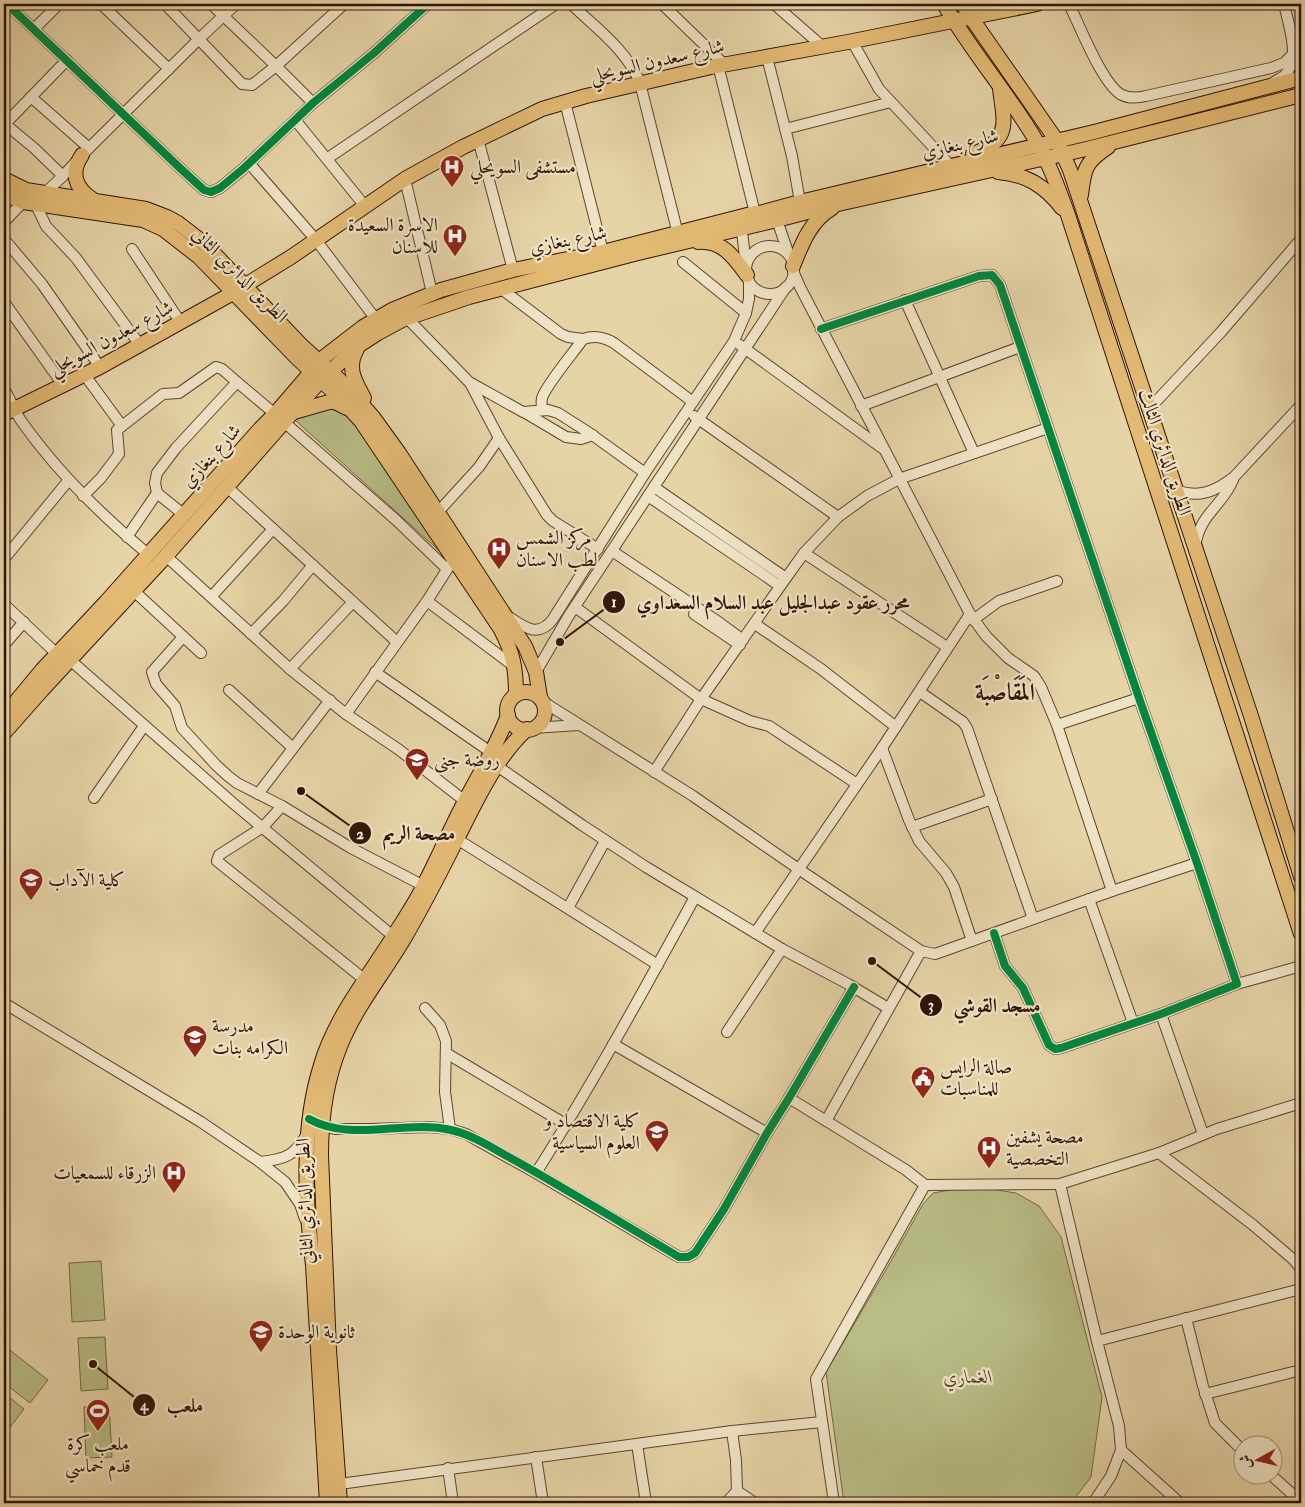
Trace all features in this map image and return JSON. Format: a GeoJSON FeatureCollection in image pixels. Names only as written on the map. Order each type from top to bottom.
{"type":"FeatureCollection","features":[{"type":"Feature","properties":{"kind":"main road","name":"الطريق الدائري الثالث"},"geometry":{"type":"LineString","coordinates":[[944,4],[1039,145],[1068,215],[1301,934]]}},
{"type":"Feature","properties":{"kind":"main road","name":"الطريق الدائري الثالث"},"geometry":{"type":"LineString","coordinates":[[963,4],[1058,141],[1064,154],[1251,716],[1277,800],[1296,840],[1301,877]]}},
{"type":"Feature","properties":{"kind":"main road","name":"شارع سعدون السويحلي"},"geometry":{"type":"LineString","coordinates":[[9,412],[100,367],[181,323],[316,240],[364,205],[405,179],[478,139],[542,109],[640,83],[721,65],[1038,4]]}},
{"type":"Feature","properties":{"kind":"main road","name":"شارع بنغازي"},"geometry":{"type":"LineString","coordinates":[[741,223],[754,213],[774,216],[800,202],[942,166],[1058,141],[1301,78]]}},
{"type":"Feature","properties":{"kind":"main road"},"geometry":{"type":"LineString","coordinates":[[942,166],[980,151],[991,145],[1000,135],[1005,124],[1000,88]]}},
{"type":"Feature","properties":{"kind":"main road","name":"شارع بنغازي"},"geometry":{"type":"LineString","coordinates":[[320,372],[378,333],[407,318],[469,296],[741,223],[838,204],[1064,154],[1301,95]]}},
{"type":"Feature","properties":{"kind":"main road"},"geometry":{"type":"LineString","coordinates":[[1081,203],[1082,176],[1085,167],[1090,160],[1122,139]]}},
{"type":"Feature","properties":{"kind":"main road"},"geometry":{"type":"LineString","coordinates":[[86,151],[78,161],[75,171],[77,183],[82,193],[93,199]]}},
{"type":"Feature","properties":{"kind":"main road"},"geometry":{"type":"LineString","coordinates":[[985,171],[1006,172],[1030,179],[1049,193],[1068,215]]}},
{"type":"Feature","properties":{"kind":"main road"},"geometry":{"type":"LineString","coordinates":[[4,179],[26,190],[93,199],[146,209],[173,220],[188,229],[204,243],[239,289]]}},
{"type":"Feature","properties":{"kind":"main road","name":"الطريق الدائري الثاني"},"geometry":{"type":"LineString","coordinates":[[4,194],[30,204],[142,220],[163,229],[239,289],[320,372]]}},
{"type":"Feature","properties":{"kind":"main road"},"geometry":{"type":"LineString","coordinates":[[792,264],[812,226],[819,217],[838,204]]}},
{"type":"Feature","properties":{"kind":"main road","name":"شارع بنغازي"},"geometry":{"type":"LineString","coordinates":[[4,716],[63,657],[134,591],[226,486],[344,340],[375,318],[432,293],[513,270],[680,239]]}},
{"type":"Feature","properties":{"kind":"main road"},"geometry":{"type":"LineString","coordinates":[[680,239],[722,246],[734,257],[747,274]]}},
{"type":"Feature","properties":{"kind":"main road"},"geometry":{"type":"LineString","coordinates":[[358,346],[352,357],[351,371],[373,417]]}},
{"type":"Feature","properties":{"kind":"main road"},"geometry":{"type":"LineString","coordinates":[[320,372],[353,412],[385,456],[479,594],[500,628],[513,654],[516,695],[508,706],[508,715],[494,759],[467,808]]}},
{"type":"Feature","properties":{"kind":"main road"},"geometry":{"type":"LineString","coordinates":[[320,372],[345,385],[373,417],[438,512],[455,560],[505,614],[525,646],[536,672],[544,706],[544,717],[542,722],[519,737],[494,759]]}},
{"type":"Feature","properties":{"kind":"main road"},"geometry":{"type":"LineString","coordinates":[[284,416],[329,402],[343,405],[353,412]]}},
{"type":"Feature","properties":{"kind":"main road","name":"شارع بنغازي"},"geometry":{"type":"LineString","coordinates":[[4,733],[63,657],[148,554],[184,514],[284,416]]}},
{"type":"Feature","properties":{"kind":"main road"},"geometry":{"type":"LineString","coordinates":[[516,695],[528,692],[541,699]]}},
{"type":"Feature","properties":{"kind":"main road"},"geometry":{"type":"LineString","coordinates":[[508,715],[515,726],[530,729]]}},
{"type":"Feature","properties":{"kind":"main road"},"geometry":{"type":"LineString","coordinates":[[1260,806],[1277,800]]}},
{"type":"Feature","properties":{"kind":"main road","name":"الطريق الدائري الثاني"},"geometry":{"type":"LineString","coordinates":[[319,1264],[313,1126],[323,1103],[331,1071],[341,1044],[357,1012],[408,932],[457,839],[467,808]]}},
{"type":"Feature","properties":{"kind":"main road","name":"الطريق الدائري الثاني"},"geometry":{"type":"LineString","coordinates":[[319,1264],[308,1226],[308,1167],[320,1066],[330,1040],[424,886],[467,808]]}},
{"type":"Feature","properties":{"kind":"main road"},"geometry":{"type":"LineString","coordinates":[[319,1264],[332,1485],[327,1503]]}},
{"type":"Feature","properties":{"kind":"main road"},"geometry":{"type":"LineString","coordinates":[[332,1485],[340,1503]]}},
{"type":"Feature","properties":{"kind":"street"},"geometry":{"type":"LineString","coordinates":[[7,4],[204,190],[211,192],[220,188],[249,163],[313,104],[374,53],[428,4]]}},
{"type":"Feature","properties":{"kind":"street"},"geometry":{"type":"LineString","coordinates":[[34,28],[59,4]]}},
{"type":"Feature","properties":{"kind":"street"},"geometry":{"type":"LineString","coordinates":[[101,4],[170,69]]}},
{"type":"Feature","properties":{"kind":"street"},"geometry":{"type":"LineString","coordinates":[[165,4],[242,84],[252,85],[276,66],[344,4]]}},
{"type":"Feature","properties":{"kind":"street"},"geometry":{"type":"LineString","coordinates":[[211,4],[313,104]]}},
{"type":"Feature","properties":{"kind":"street"},"geometry":{"type":"LineString","coordinates":[[4,222],[30,204],[63,176],[124,113],[236,4]]}},
{"type":"Feature","properties":{"kind":"street"},"geometry":{"type":"LineString","coordinates":[[328,158],[556,4]]}},
{"type":"Feature","properties":{"kind":"street"},"geometry":{"type":"LineString","coordinates":[[571,4],[624,54],[636,73],[680,239]]}},
{"type":"Feature","properties":{"kind":"street"},"geometry":{"type":"LineString","coordinates":[[662,4],[721,65],[754,213]]}},
{"type":"Feature","properties":{"kind":"street"},"geometry":{"type":"LineString","coordinates":[[774,4],[822,46]]}},
{"type":"Feature","properties":{"kind":"street"},"geometry":{"type":"LineString","coordinates":[[1069,4],[1103,74],[1113,88],[1121,95],[1129,98],[1146,96],[1270,68],[1284,63],[1297,54]]}},
{"type":"Feature","properties":{"kind":"street"},"geometry":{"type":"LineString","coordinates":[[1269,86],[1286,75],[1297,54],[1284,4]]}},
{"type":"Feature","properties":{"kind":"street"},"geometry":{"type":"LineString","coordinates":[[852,41],[867,71],[879,88],[942,166]]}},
{"type":"Feature","properties":{"kind":"street"},"geometry":{"type":"LineString","coordinates":[[767,57],[785,129],[800,202]]}},
{"type":"Feature","properties":{"kind":"street"},"geometry":{"type":"LineString","coordinates":[[63,176],[34,148],[4,125],[67,60]]}},
{"type":"Feature","properties":{"kind":"street"},"geometry":{"type":"LineString","coordinates":[[31,97],[86,151]]}},
{"type":"Feature","properties":{"kind":"street"},"geometry":{"type":"LineString","coordinates":[[564,102],[604,252]]}},
{"type":"Feature","properties":{"kind":"street"},"geometry":{"type":"LineString","coordinates":[[785,129],[891,102]]}},
{"type":"Feature","properties":{"kind":"street"},"geometry":{"type":"LineString","coordinates":[[296,121],[328,158],[364,205]]}},
{"type":"Feature","properties":{"kind":"street"},"geometry":{"type":"LineString","coordinates":[[478,139],[513,270]]}},
{"type":"Feature","properties":{"kind":"street"},"geometry":{"type":"LineString","coordinates":[[249,163],[316,240],[375,318]]}},
{"type":"Feature","properties":{"kind":"street"},"geometry":{"type":"LineString","coordinates":[[405,179],[432,293]]}},
{"type":"Feature","properties":{"kind":"street"},"geometry":{"type":"LineString","coordinates":[[30,204],[46,226],[76,258],[140,345]]}},
{"type":"Feature","properties":{"kind":"street"},"geometry":{"type":"LineString","coordinates":[[774,216],[800,287],[972,617],[986,636],[1008,658],[1038,680],[1057,725],[1112,891]]}},
{"type":"Feature","properties":{"kind":"street"},"geometry":{"type":"LineString","coordinates":[[505,614],[530,630],[544,628],[553,619],[645,473],[734,341],[746,313],[749,299],[741,223]]}},
{"type":"Feature","properties":{"kind":"street"},"geometry":{"type":"LineString","coordinates":[[4,239],[42,284],[100,367]]}},
{"type":"Feature","properties":{"kind":"street"},"geometry":{"type":"LineString","coordinates":[[1149,409],[1221,332],[1301,239]]}},
{"type":"Feature","properties":{"kind":"street"},"geometry":{"type":"LineString","coordinates":[[536,672],[575,607],[792,278],[792,264],[780,248],[767,246],[756,250],[751,255],[747,274],[753,287],[766,293],[773,293],[786,287]]}},
{"type":"Feature","properties":{"kind":"street"},"geometry":{"type":"LineString","coordinates":[[132,249],[181,323]]}},
{"type":"Feature","properties":{"kind":"street"},"geometry":{"type":"LineString","coordinates":[[683,262],[746,313]]}},
{"type":"Feature","properties":{"kind":"street"},"geometry":{"type":"LineString","coordinates":[[821,329],[979,276],[992,275],[1000,285],[1139,698],[1198,863],[1236,984]]}},
{"type":"Feature","properties":{"kind":"street"},"geometry":{"type":"LineString","coordinates":[[500,288],[561,334],[583,339],[596,337],[609,340],[690,406],[699,420],[838,517]]}},
{"type":"Feature","properties":{"kind":"street"},"geometry":{"type":"LineString","coordinates":[[905,300],[974,453]]}},
{"type":"Feature","properties":{"kind":"street"},"geometry":{"type":"LineString","coordinates":[[4,302],[64,385]]}},
{"type":"Feature","properties":{"kind":"street"},"geometry":{"type":"LineString","coordinates":[[407,318],[470,383],[499,438],[547,515],[553,521],[598,549]]}},
{"type":"Feature","properties":{"kind":"street"},"geometry":{"type":"LineString","coordinates":[[542,410],[544,394],[583,339]]}},
{"type":"Feature","properties":{"kind":"street"},"geometry":{"type":"LineString","coordinates":[[734,341],[885,450]]}},
{"type":"Feature","properties":{"kind":"street"},"geometry":{"type":"LineString","coordinates":[[862,406],[1020,347]]}},
{"type":"Feature","properties":{"kind":"street"},"geometry":{"type":"LineString","coordinates":[[82,496],[101,478],[117,456],[119,450],[117,434],[122,426],[162,394],[179,393],[216,367],[222,369],[284,416],[396,520],[455,560],[346,714]]}},
{"type":"Feature","properties":{"kind":"street"},"geometry":{"type":"LineString","coordinates":[[84,374],[122,426]]}},
{"type":"Feature","properties":{"kind":"street"},"geometry":{"type":"LineString","coordinates":[[127,536],[157,493],[157,473],[176,448],[238,382]]}},
{"type":"Feature","properties":{"kind":"street"},"geometry":{"type":"LineString","coordinates":[[470,383],[566,438],[581,439],[593,435]]}},
{"type":"Feature","properties":{"kind":"street"},"geometry":{"type":"LineString","coordinates":[[4,389],[9,412],[37,442],[68,481],[82,496],[148,554]]}},
{"type":"Feature","properties":{"kind":"street"},"geometry":{"type":"LineString","coordinates":[[1176,490],[1193,494],[1204,494],[1224,485],[1301,405]]}},
{"type":"Feature","properties":{"kind":"street"},"geometry":{"type":"LineString","coordinates":[[523,412],[548,410],[558,413],[593,435],[645,473]]}},
{"type":"Feature","properties":{"kind":"street"},"geometry":{"type":"LineString","coordinates":[[654,772],[701,699],[783,582],[804,553],[838,517],[867,496],[899,479],[1048,428]]}},
{"type":"Feature","properties":{"kind":"street"},"geometry":{"type":"LineString","coordinates":[[438,512],[479,468],[499,438]]}},
{"type":"Feature","properties":{"kind":"street"},"geometry":{"type":"LineString","coordinates":[[1195,550],[1200,527],[1205,518],[1227,492],[1234,476]]}},
{"type":"Feature","properties":{"kind":"street"},"geometry":{"type":"LineString","coordinates":[[4,559],[68,481]]}},
{"type":"Feature","properties":{"kind":"street"},"geometry":{"type":"LineString","coordinates":[[226,486],[397,642]]}},
{"type":"Feature","properties":{"kind":"street"},"geometry":{"type":"LineString","coordinates":[[651,491],[783,582]]}},
{"type":"Feature","properties":{"kind":"street"},"geometry":{"type":"LineString","coordinates":[[157,493],[184,514]]}},
{"type":"Feature","properties":{"kind":"street"},"geometry":{"type":"LineString","coordinates":[[212,596],[273,528]]}},
{"type":"Feature","properties":{"kind":"street"},"geometry":{"type":"LineString","coordinates":[[804,553],[947,647]]}},
{"type":"Feature","properties":{"kind":"street"},"geometry":{"type":"LineString","coordinates":[[610,554],[741,643]]}},
{"type":"Feature","properties":{"kind":"street"},"geometry":{"type":"LineString","coordinates":[[166,556],[212,596],[290,670],[346,714],[398,749],[467,808]]}},
{"type":"Feature","properties":{"kind":"street"},"geometry":{"type":"LineString","coordinates":[[251,634],[313,565]]}},
{"type":"Feature","properties":{"kind":"street"},"geometry":{"type":"LineString","coordinates":[[755,933],[800,870],[856,784],[920,692],[947,647],[972,617],[1003,600],[1057,582]]}},
{"type":"Feature","properties":{"kind":"street"},"geometry":{"type":"LineString","coordinates":[[134,591],[200,653]]}},
{"type":"Feature","properties":{"kind":"street"},"geometry":{"type":"LineString","coordinates":[[427,601],[515,667]]}},
{"type":"Feature","properties":{"kind":"street"},"geometry":{"type":"LineString","coordinates":[[290,670],[353,602]]}},
{"type":"Feature","properties":{"kind":"street"},"geometry":{"type":"LineString","coordinates":[[4,604],[63,657],[393,936]]}},
{"type":"Feature","properties":{"kind":"street"},"geometry":{"type":"LineString","coordinates":[[575,607],[701,699],[750,721],[769,726],[856,784]]}},
{"type":"Feature","properties":{"kind":"street"},"geometry":{"type":"LineString","coordinates":[[4,645],[24,622]]}},
{"type":"Feature","properties":{"kind":"street"},"geometry":{"type":"LineString","coordinates":[[754,624],[821,669],[896,727]]}},
{"type":"Feature","properties":{"kind":"street"},"geometry":{"type":"LineString","coordinates":[[183,637],[152,672],[153,679],[158,688],[173,703],[182,728],[216,765],[237,783],[282,806],[351,848],[424,886]]}},
{"type":"Feature","properties":{"kind":"street"},"geometry":{"type":"LineString","coordinates":[[376,672],[605,841],[782,949],[854,987],[888,1008]]}},
{"type":"Feature","properties":{"kind":"street"},"geometry":{"type":"LineString","coordinates":[[229,690],[293,748]]}},
{"type":"Feature","properties":{"kind":"street"},"geometry":{"type":"LineString","coordinates":[[920,692],[964,722],[967,728],[1033,919]]}},
{"type":"Feature","properties":{"kind":"street"},"geometry":{"type":"LineString","coordinates":[[1057,725],[1139,698]]}},
{"type":"Feature","properties":{"kind":"street"},"geometry":{"type":"LineString","coordinates":[[541,699],[693,796],[800,870],[928,954],[935,954],[1112,891],[1198,863]]}},
{"type":"Feature","properties":{"kind":"street"},"geometry":{"type":"LineString","coordinates":[[258,794],[330,700]]}},
{"type":"Feature","properties":{"kind":"street"},"geometry":{"type":"LineString","coordinates":[[530,729],[579,725]]}},
{"type":"Feature","properties":{"kind":"street"},"geometry":{"type":"LineString","coordinates":[[94,798],[144,726]]}},
{"type":"Feature","properties":{"kind":"street"},"geometry":{"type":"LineString","coordinates":[[882,748],[919,841],[946,873],[954,886],[972,941]]}},
{"type":"Feature","properties":{"kind":"street"},"geometry":{"type":"LineString","coordinates":[[205,777],[216,765]]}},
{"type":"Feature","properties":{"kind":"street"},"geometry":{"type":"LineString","coordinates":[[912,827],[992,799]]}},
{"type":"Feature","properties":{"kind":"street"},"geometry":{"type":"LineString","coordinates":[[282,806],[263,827],[219,855],[218,861],[365,980]]}},
{"type":"Feature","properties":{"kind":"street"},"geometry":{"type":"LineString","coordinates":[[457,839],[658,965]]}},
{"type":"Feature","properties":{"kind":"street"},"geometry":{"type":"LineString","coordinates":[[568,908],[605,841]]}},
{"type":"Feature","properties":{"kind":"street"},"geometry":{"type":"LineString","coordinates":[[536,1173],[567,1125],[695,897]]}},
{"type":"Feature","properties":{"kind":"street"},"geometry":{"type":"LineString","coordinates":[[1089,899],[1133,1024]]}},
{"type":"Feature","properties":{"kind":"street"},"geometry":{"type":"LineString","coordinates":[[994,933],[1005,966],[1023,988],[1050,1045],[1055,1049],[1161,1014],[1236,984],[1301,966]]}},
{"type":"Feature","properties":{"kind":"street"},"geometry":{"type":"LineString","coordinates":[[727,1032],[782,949]]}},
{"type":"Feature","properties":{"kind":"street"},"geometry":{"type":"LineString","coordinates":[[826,1121],[921,951]]}},
{"type":"Feature","properties":{"kind":"street"},"geometry":{"type":"LineString","coordinates":[[260,1162],[283,1159],[293,1153],[313,1126],[336,1129],[428,1127],[450,1129],[466,1134],[536,1173],[679,1257],[688,1257],[695,1253],[724,1209],[854,987]]}},
{"type":"Feature","properties":{"kind":"street"},"geometry":{"type":"LineString","coordinates":[[4,1003],[201,1122],[260,1162],[285,1182],[300,1204],[308,1226]]}},
{"type":"Feature","properties":{"kind":"street"},"geometry":{"type":"LineString","coordinates":[[425,1008],[440,1025],[446,1041],[445,1092],[450,1129]]}},
{"type":"Feature","properties":{"kind":"street"},"geometry":{"type":"LineString","coordinates":[[1161,1014],[1203,1134]]}},
{"type":"Feature","properties":{"kind":"street"},"geometry":{"type":"LineString","coordinates":[[613,1044],[767,1133]]}},
{"type":"Feature","properties":{"kind":"street"},"geometry":{"type":"LineString","coordinates":[[446,1053],[567,1125]]}},
{"type":"Feature","properties":{"kind":"street"},"geometry":{"type":"LineString","coordinates":[[789,1098],[906,1170],[925,1185],[1060,1184],[1159,1153],[1203,1134],[1301,1104]]}},
{"type":"Feature","properties":{"kind":"street"},"geometry":{"type":"LineString","coordinates":[[1159,1153],[1254,1225],[1294,1260],[1301,1269]]}},
{"type":"Feature","properties":{"kind":"street"},"geometry":{"type":"LineString","coordinates":[[1060,1184],[1119,1426],[1121,1450],[1111,1476],[1093,1503]]}},
{"type":"Feature","properties":{"kind":"street"},"geometry":{"type":"LineString","coordinates":[[834,1503],[816,1379],[925,1185]]}},
{"type":"Feature","properties":{"kind":"street"},"geometry":{"type":"LineString","coordinates":[[1098,1341],[1301,1289]]}},
{"type":"Feature","properties":{"kind":"street"},"geometry":{"type":"LineString","coordinates":[[1186,1318],[1205,1394],[1215,1423],[1232,1440]]}},
{"type":"Feature","properties":{"kind":"street"},"geometry":{"type":"LineString","coordinates":[[1205,1394],[1301,1370]]}},
{"type":"Feature","properties":{"kind":"street"},"geometry":{"type":"LineString","coordinates":[[332,1485],[732,1431],[822,1422]]}},
{"type":"Feature","properties":{"kind":"street"},"geometry":{"type":"LineString","coordinates":[[726,1503],[736,1491],[736,1460],[732,1431]]}},
{"type":"Feature","properties":{"kind":"street"},"geometry":{"type":"LineString","coordinates":[[637,1444],[646,1503]]}},
{"type":"Feature","properties":{"kind":"street"},"geometry":{"type":"LineString","coordinates":[[1121,1450],[1180,1503]]}},
{"type":"Feature","properties":{"kind":"street"},"geometry":{"type":"LineString","coordinates":[[536,1457],[543,1503]]}},
{"type":"Feature","properties":{"kind":"street"},"geometry":{"type":"LineString","coordinates":[[448,1468],[453,1503]]}},
{"type":"Feature","properties":{"kind":"street"},"geometry":{"type":"LineString","coordinates":[[1281,1484],[1301,1502]]}},
{"type":"Feature","properties":{"kind":"street"},"geometry":{"type":"LineString","coordinates":[[736,1491],[755,1503]]}},
{"type":"Feature","properties":{"kind":"green space"},"geometry":{"type":"Polygon","coordinates":[[[320,406],[341,410],[354,419],[445,556],[295,420],[305,411],[320,406]]]}},
{"type":"Feature","properties":{"kind":"green space","name":"الغماري"},"geometry":{"type":"Polygon","coordinates":[[[984,1188],[1016,1193],[1039,1206],[1061,1237],[1102,1397],[1091,1477],[1071,1503],[844,1503],[826,1372],[923,1204],[933,1193],[984,1188]]]}},
{"type":"Feature","properties":{"kind":"green space"},"geometry":{"type":"Polygon","coordinates":[[[101,1261],[105,1320],[72,1322],[69,1263],[101,1261]]]}},
{"type":"Feature","properties":{"kind":"green space"},"geometry":{"type":"Polygon","coordinates":[[[105,1337],[108,1389],[81,1391],[78,1338],[105,1337]]]}},
{"type":"Feature","properties":{"kind":"green space"},"geometry":{"type":"Polygon","coordinates":[[[6,1347],[48,1380],[30,1403],[4,1383],[4,1350],[6,1347]]]}},
{"type":"Feature","properties":{"kind":"green space"},"geometry":{"type":"Polygon","coordinates":[[[4,1393],[24,1409],[8,1430],[4,1428],[4,1393]]]}},
{"type":"Feature","properties":{"kind":"green space","name":"ملعب كرة قدم خماسي"},"geometry":{"type":"Polygon","coordinates":[[[109,1405],[112,1457],[86,1458],[84,1407],[109,1405]]]}},
{"type":"Feature","properties":{"kind":"cycle path"},"geometry":{"type":"LineString","coordinates":[[7,4],[181,169],[204,190],[211,192],[220,188],[243,169],[313,103],[374,53],[428,4]]}},
{"type":"Feature","properties":{"kind":"cycle path"},"geometry":{"type":"LineString","coordinates":[[821,329],[979,276],[992,275],[1000,285],[1237,984],[1161,1014],[1055,1049],[1049,1045],[1023,988],[1005,966],[994,933]]}},
{"type":"Feature","properties":{"kind":"cycle path"},"geometry":{"type":"LineString","coordinates":[[309,1119],[326,1126],[343,1129],[433,1127],[460,1132],[516,1161],[679,1257],[688,1257],[695,1253],[724,1209],[854,987]]}},
{"type":"Feature","properties":{"kind":"place","name":"مستشفى السويحلي"},"geometry":{"type":"Point","coordinates":[452,188]}},
{"type":"Feature","properties":{"kind":"place","name":"الاسرة السعيدة للاسنان"},"geometry":{"type":"Point","coordinates":[455,257]}},
{"type":"Feature","properties":{"kind":"place","name":"مركز الشمس لطب الاسنان"},"geometry":{"type":"Point","coordinates":[499,570]}},
{"type":"Feature","properties":{"kind":"place","name":"محرر عقود عبدالجليل عبد السلام السعداوي"},"geometry":{"type":"Point","coordinates":[560,642]}},
{"type":"Feature","properties":{"kind":"place","name":"روضة جنى"},"geometry":{"type":"Point","coordinates":[417,781]}},
{"type":"Feature","properties":{"kind":"place","name":"مصحة الريم"},"geometry":{"type":"Point","coordinates":[301,791]}},
{"type":"Feature","properties":{"kind":"place","name":"كلية الآداب"},"geometry":{"type":"Point","coordinates":[31,901]}},
{"type":"Feature","properties":{"kind":"place","name":"مسجد القوشي"},"geometry":{"type":"Point","coordinates":[872,961]}},
{"type":"Feature","properties":{"kind":"place","name":"مدرسة الكرامه بنات"},"geometry":{"type":"Point","coordinates":[195,1058]}},
{"type":"Feature","properties":{"kind":"place","name":"صالة الرايس للمناسبات"},"geometry":{"type":"Point","coordinates":[923,1099]}},
{"type":"Feature","properties":{"kind":"place","name":"كلية الاقتصاد و العلوم السياسية"},"geometry":{"type":"Point","coordinates":[657,1153]}},
{"type":"Feature","properties":{"kind":"place","name":"مصحة يشفين التخصصية"},"geometry":{"type":"Point","coordinates":[989,1169]}},
{"type":"Feature","properties":{"kind":"place","name":"الزرقاء للسمعيات"},"geometry":{"type":"Point","coordinates":[174,1194]}},
{"type":"Feature","properties":{"kind":"place","name":"ثانوية الوحدة"},"geometry":{"type":"Point","coordinates":[261,1353]}},
{"type":"Feature","properties":{"kind":"place","name":"ملعب"},"geometry":{"type":"Point","coordinates":[93,1364]}},
{"type":"Feature","properties":{"kind":"place","name":"ملعب كرة قدم خماسي"},"geometry":{"type":"Point","coordinates":[98,1432]}},
{"type":"Feature","properties":{"kind":"district","name":"المَقَاصْبَة"},"geometry":{"type":"Point","coordinates":[1005,692]}}]}
